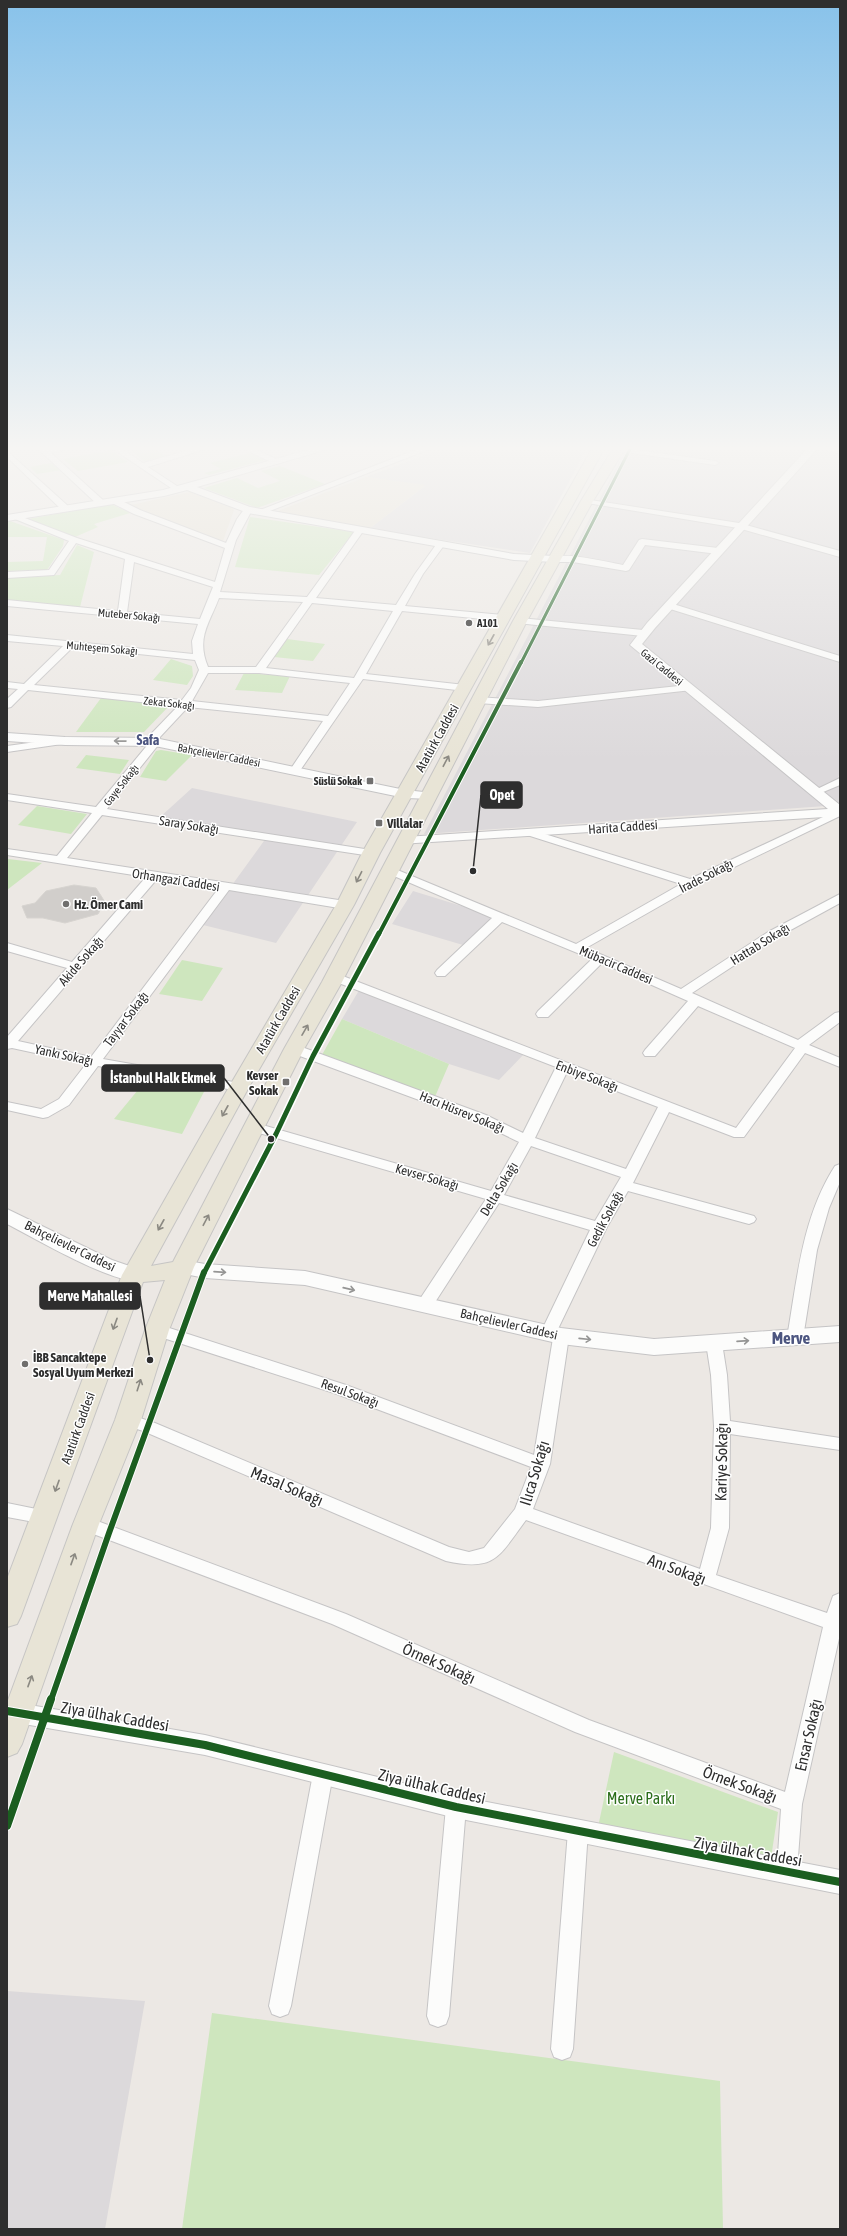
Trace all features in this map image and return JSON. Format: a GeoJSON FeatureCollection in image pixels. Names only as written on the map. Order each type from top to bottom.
{"type":"FeatureCollection","features":[{"type":"Feature","properties":{"kind":"main road","name":"Atatürk Caddesi"},"geometry":{"type":"LineString","coordinates":[[7,1616],[134,1275],[239,1087],[345,905],[371,853],[541,551]]}},
{"type":"Feature","properties":{"kind":"main road"},"geometry":{"type":"LineString","coordinates":[[7,1744],[13,1712],[128,1420],[157,1330],[182,1267],[294,1050],[391,871],[478,700],[559,551]]}},
{"type":"Feature","properties":{"kind":"main road","name":"Bahçelievler Caddesi"},"geometry":{"type":"LineString","coordinates":[[7,737],[155,742],[405,794],[428,796]]}},
{"type":"Feature","properties":{"kind":"main road","name":"Bahçelievler Caddesi"},"geometry":{"type":"LineString","coordinates":[[8,1217],[105,1265],[134,1275]]}},
{"type":"Feature","properties":{"kind":"main road"},"geometry":{"type":"LineString","coordinates":[[134,1275],[165,1272],[182,1267]]}},
{"type":"Feature","properties":{"kind":"main road","name":"Bahçelievler Caddesi"},"geometry":{"type":"LineString","coordinates":[[182,1267],[205,1271],[305,1278],[555,1335],[654,1348],[840,1334]]}},
{"type":"Feature","properties":{"kind":"street"},"geometry":{"type":"LineString","coordinates":[[7,575],[51,573],[55,570],[67,551]]}},
{"type":"Feature","properties":{"kind":"street"},"geometry":{"type":"LineString","coordinates":[[109,551],[217,590],[503,618]]}},
{"type":"Feature","properties":{"kind":"street"},"geometry":{"type":"LineString","coordinates":[[229,551],[217,590],[203,622],[197,641],[198,657],[204,670],[259,670],[465,688]]}},
{"type":"Feature","properties":{"kind":"street"},"geometry":{"type":"LineString","coordinates":[[259,670],[344,551]]}},
{"type":"Feature","properties":{"kind":"street"},"geometry":{"type":"LineString","coordinates":[[295,770],[358,678],[401,608],[419,574],[436,551]]}},
{"type":"Feature","properties":{"kind":"street"},"geometry":{"type":"LineString","coordinates":[[482,551],[514,557],[573,560],[626,568],[636,551]]}},
{"type":"Feature","properties":{"kind":"street","name":"Gazi Caddesi"},"geometry":{"type":"LineString","coordinates":[[718,551],[670,606],[643,633],[636,645],[840,812]]}},
{"type":"Feature","properties":{"kind":"street"},"geometry":{"type":"LineString","coordinates":[[122,614],[130,558]]}},
{"type":"Feature","properties":{"kind":"street","name":"Muteber Sokağı"},"geometry":{"type":"LineString","coordinates":[[7,603],[203,622]]}},
{"type":"Feature","properties":{"kind":"street"},"geometry":{"type":"LineString","coordinates":[[670,606],[840,659]]}},
{"type":"Feature","properties":{"kind":"street"},"geometry":{"type":"LineString","coordinates":[[520,621],[643,633]]}},
{"type":"Feature","properties":{"kind":"street","name":"Muhteşem Sokağı"},"geometry":{"type":"LineString","coordinates":[[7,638],[69,646],[198,657]]}},
{"type":"Feature","properties":{"kind":"street"},"geometry":{"type":"LineString","coordinates":[[7,705],[69,646]]}},
{"type":"Feature","properties":{"kind":"street","name":"Gaye Sokağı"},"geometry":{"type":"LineString","coordinates":[[59,861],[155,742],[155,736],[184,705],[201,681],[204,670]]}},
{"type":"Feature","properties":{"kind":"street","name":"Zekat Sokağı"},"geometry":{"type":"LineString","coordinates":[[7,685],[184,705],[330,719]]}},
{"type":"Feature","properties":{"kind":"street"},"geometry":{"type":"LineString","coordinates":[[478,700],[538,704],[688,688]]}},
{"type":"Feature","properties":{"kind":"street"},"geometry":{"type":"LineString","coordinates":[[7,749],[65,740]]}},
{"type":"Feature","properties":{"kind":"street"},"geometry":{"type":"LineString","coordinates":[[816,792],[840,781]]}},
{"type":"Feature","properties":{"kind":"street","name":"Saray Sokağı"},"geometry":{"type":"LineString","coordinates":[[7,797],[371,853]]}},
{"type":"Feature","properties":{"kind":"street","name":"Harita Caddesi"},"geometry":{"type":"LineString","coordinates":[[405,841],[840,812]]}},
{"type":"Feature","properties":{"kind":"street","name":"İrade Sokağı"},"geometry":{"type":"LineString","coordinates":[[577,948],[691,883],[840,812]]}},
{"type":"Feature","properties":{"kind":"street"},"geometry":{"type":"LineString","coordinates":[[532,833],[691,883]]}},
{"type":"Feature","properties":{"kind":"street","name":"Orhangazi Caddesi"},"geometry":{"type":"LineString","coordinates":[[7,852],[345,905]]}},
{"type":"Feature","properties":{"kind":"street","name":"Mübacir Caddesi"},"geometry":{"type":"LineString","coordinates":[[391,871],[577,948],[695,1001],[840,1063]]}},
{"type":"Feature","properties":{"kind":"street","name":"Akide Sokağı"},"geometry":{"type":"LineString","coordinates":[[8,1044],[153,876]]}},
{"type":"Feature","properties":{"kind":"street","name":"Tayyar Sokağı"},"geometry":{"type":"LineString","coordinates":[[7,1106],[43,1114],[64,1102],[224,887]]}},
{"type":"Feature","properties":{"kind":"street","name":"Hattab Sokağı"},"geometry":{"type":"LineString","coordinates":[[682,994],[772,935],[840,898]]}},
{"type":"Feature","properties":{"kind":"street"},"geometry":{"type":"LineString","coordinates":[[441,973],[500,916]]}},
{"type":"Feature","properties":{"kind":"street"},"geometry":{"type":"LineString","coordinates":[[7,947],[76,967]]}},
{"type":"Feature","properties":{"kind":"street"},"geometry":{"type":"LineString","coordinates":[[543,1014],[600,958]]}},
{"type":"Feature","properties":{"kind":"street","name":"Enbiye Sokağı"},"geometry":{"type":"LineString","coordinates":[[334,977],[665,1107],[740,1134],[801,1046]]}},
{"type":"Feature","properties":{"kind":"street"},"geometry":{"type":"LineString","coordinates":[[650,1053],[695,1001]]}},
{"type":"Feature","properties":{"kind":"street"},"geometry":{"type":"LineString","coordinates":[[801,1046],[840,1016]]}},
{"type":"Feature","properties":{"kind":"street","name":"Yankı Sokağı"},"geometry":{"type":"LineString","coordinates":[[8,1044],[94,1062],[239,1087]]}},
{"type":"Feature","properties":{"kind":"street","name":"Hacı Hüsrev Sokağı"},"geometry":{"type":"LineString","coordinates":[[294,1050],[481,1118],[527,1140],[627,1180],[749,1219]]}},
{"type":"Feature","properties":{"kind":"street","name":"Delta Sokağı"},"geometry":{"type":"LineString","coordinates":[[424,1306],[495,1197],[527,1140],[563,1066]]}},
{"type":"Feature","properties":{"kind":"street","name":"Gedik Sokağı"},"geometry":{"type":"LineString","coordinates":[[555,1335],[599,1227],[627,1180],[665,1107]]}},
{"type":"Feature","properties":{"kind":"street","name":"Kevser Sokağı"},"geometry":{"type":"LineString","coordinates":[[254,1127],[599,1227]]}},
{"type":"Feature","properties":{"kind":"street"},"geometry":{"type":"LineString","coordinates":[[795,1338],[819,1216],[828,1188],[840,1169]]}},
{"type":"Feature","properties":{"kind":"street","name":"Resul Sokağı"},"geometry":{"type":"LineString","coordinates":[[157,1330],[340,1389],[541,1464]]}},
{"type":"Feature","properties":{"kind":"street","name":"Ilıca Sokağı"},"geometry":{"type":"LineString","coordinates":[[446,1554],[469,1559],[490,1554],[523,1512],[541,1464],[555,1335]]}},
{"type":"Feature","properties":{"kind":"street","name":"Kariye Sokağı"},"geometry":{"type":"LineString","coordinates":[[706,1580],[720,1528],[722,1426],[719,1375],[714,1343]]}},
{"type":"Feature","properties":{"kind":"street","name":"Masal Sokağı"},"geometry":{"type":"LineString","coordinates":[[128,1420],[149,1427],[446,1554]]}},
{"type":"Feature","properties":{"kind":"street"},"geometry":{"type":"LineString","coordinates":[[722,1426],[840,1444]]}},
{"type":"Feature","properties":{"kind":"street"},"geometry":{"type":"LineString","coordinates":[[7,1510],[45,1517]]}},
{"type":"Feature","properties":{"kind":"street","name":"Anı Sokağı"},"geometry":{"type":"LineString","coordinates":[[523,1512],[706,1580],[833,1623]]}},
{"type":"Feature","properties":{"kind":"street","name":"Örnek Sokağı"},"geometry":{"type":"LineString","coordinates":[[86,1524],[339,1619],[582,1726],[792,1804]]}},
{"type":"Feature","properties":{"kind":"street","name":"Ensar Sokağı"},"geometry":{"type":"LineString","coordinates":[[787,1870],[792,1804],[833,1623],[840,1601]]}},
{"type":"Feature","properties":{"kind":"street","name":"Ziya ülhak Caddesi"},"geometry":{"type":"LineString","coordinates":[[13,1712],[205,1745],[456,1806],[578,1831],[787,1870],[840,1882]]}},
{"type":"Feature","properties":{"kind":"street"},"geometry":{"type":"LineString","coordinates":[[280,2006],[323,1774]]}},
{"type":"Feature","properties":{"kind":"street"},"geometry":{"type":"LineString","coordinates":[[438,2016],[456,1806]]}},
{"type":"Feature","properties":{"kind":"street"},"geometry":{"type":"LineString","coordinates":[[562,2049],[578,1831]]}},
{"type":"Feature","properties":{"kind":"shaded area"},"geometry":{"type":"Polygon","coordinates":[[[572,551],[840,551],[840,775],[838,776],[840,778],[840,805],[424,834],[572,551]]]}},
{"type":"Feature","properties":{"kind":"shaded area"},"geometry":{"type":"Polygon","coordinates":[[[192,788],[357,822],[276,943],[203,925],[269,834],[159,818],[192,788]]]}},
{"type":"Feature","properties":{"kind":"shaded area"},"geometry":{"type":"Polygon","coordinates":[[[413,891],[494,916],[463,945],[392,924],[413,891]]]}},
{"type":"Feature","properties":{"kind":"shaded area"},"geometry":{"type":"Polygon","coordinates":[[[361,987],[525,1053],[499,1080],[449,1064],[342,1019],[361,987]]]}},
{"type":"Feature","properties":{"kind":"shaded area"},"geometry":{"type":"Polygon","coordinates":[[[7,1991],[145,2001],[105,2229],[7,2229],[7,1991]]]}},
{"type":"Feature","properties":{"kind":"green space"},"geometry":{"type":"Polygon","coordinates":[[[45,551],[59,551],[47,570],[7,571],[7,562],[43,561],[45,551]]]}},
{"type":"Feature","properties":{"kind":"green space"},"geometry":{"type":"Polygon","coordinates":[[[73,551],[94,552],[80,607],[7,601],[7,577],[60,575],[73,551]]]}},
{"type":"Feature","properties":{"kind":"green space"},"geometry":{"type":"Polygon","coordinates":[[[240,551],[338,551],[319,575],[235,567],[240,551]]]}},
{"type":"Feature","properties":{"kind":"green space"},"geometry":{"type":"Polygon","coordinates":[[[287,639],[325,644],[313,661],[274,657],[287,639]]]}},
{"type":"Feature","properties":{"kind":"green space"},"geometry":{"type":"Polygon","coordinates":[[[171,659],[192,666],[193,676],[187,685],[153,680],[171,659]]]}},
{"type":"Feature","properties":{"kind":"green space"},"geometry":{"type":"Polygon","coordinates":[[[244,673],[290,676],[282,693],[235,690],[244,673]]]}},
{"type":"Feature","properties":{"kind":"green space"},"geometry":{"type":"Polygon","coordinates":[[[101,698],[170,705],[144,732],[76,732],[101,698]]]}},
{"type":"Feature","properties":{"kind":"green space"},"geometry":{"type":"Polygon","coordinates":[[[161,750],[192,755],[166,781],[140,777],[156,751],[161,750]]]}},
{"type":"Feature","properties":{"kind":"green space"},"geometry":{"type":"Polygon","coordinates":[[[86,755],[129,760],[120,774],[76,768],[86,755]]]}},
{"type":"Feature","properties":{"kind":"green space"},"geometry":{"type":"Polygon","coordinates":[[[37,806],[87,814],[71,834],[18,825],[37,806]]]}},
{"type":"Feature","properties":{"kind":"green space"},"geometry":{"type":"Polygon","coordinates":[[[8,859],[42,863],[7,890],[8,859]]]}},
{"type":"Feature","properties":{"kind":"green space"},"geometry":{"type":"Polygon","coordinates":[[[182,960],[223,968],[202,1001],[159,994],[182,960]]]}},
{"type":"Feature","properties":{"kind":"green space"},"geometry":{"type":"Polygon","coordinates":[[[342,1019],[449,1064],[434,1099],[318,1062],[342,1019]]]}},
{"type":"Feature","properties":{"kind":"green space"},"geometry":{"type":"Polygon","coordinates":[[[147,1079],[206,1088],[182,1134],[114,1119],[147,1079]]]}},
{"type":"Feature","properties":{"kind":"green space","name":"Merve Parkı"},"geometry":{"type":"Polygon","coordinates":[[[614,1752],[778,1812],[771,1858],[598,1827],[614,1752]]]}},
{"type":"Feature","properties":{"kind":"green space"},"geometry":{"type":"Polygon","coordinates":[[[212,2013],[720,2081],[723,2229],[182,2229],[212,2013]]]}},
{"type":"Feature","properties":{"kind":"building","name":"Hz. Ömer Cami"},"geometry":{"type":"Polygon","coordinates":[[[74,885],[96,888],[105,902],[98,914],[65,923],[43,918],[27,918],[22,906],[35,903],[46,891],[74,885]]]}},
{"type":"Feature","properties":{"kind":"cycle path"},"geometry":{"type":"LineString","coordinates":[[7,1826],[109,1533],[205,1271],[276,1134],[313,1056],[351,988],[426,840],[542,623],[578,551]]}},
{"type":"Feature","properties":{"kind":"cycle path"},"geometry":{"type":"LineString","coordinates":[[7,1711],[205,1745],[456,1807],[840,1882]]}},
{"type":"Feature","properties":{"kind":"place","name":"A101"},"geometry":{"type":"Point","coordinates":[469,623]}},
{"type":"Feature","properties":{"kind":"place","name":"Süslü Sokak"},"geometry":{"type":"Point","coordinates":[370,781]}},
{"type":"Feature","properties":{"kind":"place","name":"Villalar"},"geometry":{"type":"Point","coordinates":[379,823]}},
{"type":"Feature","properties":{"kind":"place","name":"Opet"},"geometry":{"type":"Point","coordinates":[473,871]}},
{"type":"Feature","properties":{"kind":"place","name":"Hz. Ömer Cami"},"geometry":{"type":"Point","coordinates":[66,904]}},
{"type":"Feature","properties":{"kind":"place","name":"Kevser Sokak"},"geometry":{"type":"Point","coordinates":[286,1082]}},
{"type":"Feature","properties":{"kind":"place","name":"İstanbul Halk Ekmek"},"geometry":{"type":"Point","coordinates":[271,1139]}},
{"type":"Feature","properties":{"kind":"place","name":"Merve Mahallesi"},"geometry":{"type":"Point","coordinates":[150,1360]}},
{"type":"Feature","properties":{"kind":"place","name":"İBB Sancaktepe Sosyal Uyum Merkezi"},"geometry":{"type":"Point","coordinates":[25,1364]}},
{"type":"Feature","properties":{"kind":"district","name":"Safa"},"geometry":{"type":"Point","coordinates":[148,740]}},
{"type":"Feature","properties":{"kind":"district","name":"Merve"},"geometry":{"type":"Point","coordinates":[791,1338]}}]}
